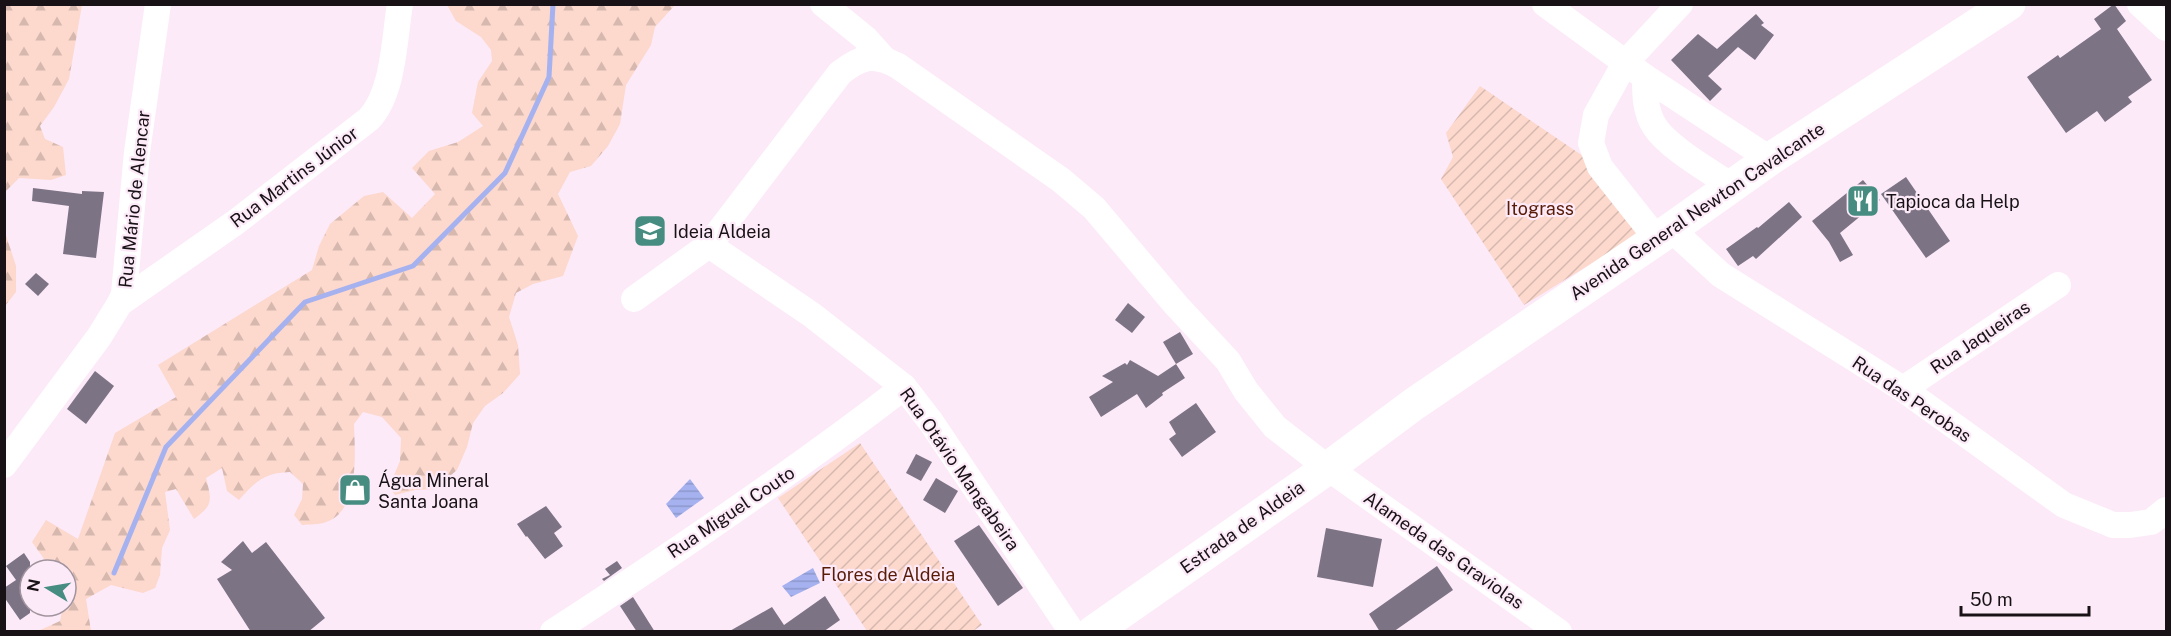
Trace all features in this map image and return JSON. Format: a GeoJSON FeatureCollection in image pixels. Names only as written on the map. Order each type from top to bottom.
{"type":"FeatureCollection","features":[{"type":"Feature","properties":{"kind":"main road","name":"Avenida General Newton Cavalcante"},"geometry":{"type":"LineString","coordinates":[[1389,422],[1770,159],[2008,4]]}},
{"type":"Feature","properties":{"kind":"main road","name":"Estrada de Aldeia"},"geometry":{"type":"LineString","coordinates":[[1094,632],[1328,468],[1389,422]]}},
{"type":"Feature","properties":{"kind":"street","name":"Rua Mário de Alencar"},"geometry":{"type":"LineString","coordinates":[[4,465],[99,337],[120,303],[125,286],[137,152],[158,4]]}},
{"type":"Feature","properties":{"kind":"street","name":"Rua Martins Júnior"},"geometry":{"type":"LineString","coordinates":[[120,303],[236,222],[369,119],[378,109],[388,81],[400,4]]}},
{"type":"Feature","properties":{"kind":"street","name":"Alameda das Graviolas"},"geometry":{"type":"LineString","coordinates":[[823,4],[865,38],[884,58],[1062,180],[1094,208],[1168,296],[1227,361],[1246,391],[1270,420],[1290,439],[1559,632]]}},
{"type":"Feature","properties":{"kind":"street"},"geometry":{"type":"LineString","coordinates":[[1545,4],[1635,70],[1770,159]]}},
{"type":"Feature","properties":{"kind":"street","name":"Rua das Perobas"},"geometry":{"type":"LineString","coordinates":[[1680,4],[1635,70],[1596,115],[1591,143],[1593,154],[1600,167],[1664,234],[1721,275],[1903,389],[2064,506],[2113,525],[2151,522],[2166,510]]}},
{"type":"Feature","properties":{"kind":"street"},"geometry":{"type":"LineString","coordinates":[[2140,4],[2166,28]]}},
{"type":"Feature","properties":{"kind":"street"},"geometry":{"type":"LineString","coordinates":[[633,299],[709,245],[829,85],[851,64],[874,56],[884,58]]}},
{"type":"Feature","properties":{"kind":"street"},"geometry":{"type":"LineString","coordinates":[[1635,70],[1654,126],[1680,150],[1732,186]]}},
{"type":"Feature","properties":{"kind":"street","name":"Rua Otávio Mangabeira"},"geometry":{"type":"LineString","coordinates":[[709,245],[812,315],[904,387],[1072,632]]}},
{"type":"Feature","properties":{"kind":"street","name":"Rua Jaqueiras"},"geometry":{"type":"LineString","coordinates":[[1903,389],[2058,285]]}},
{"type":"Feature","properties":{"kind":"street","name":"Rua Miguel Couto"},"geometry":{"type":"LineString","coordinates":[[553,632],[818,453],[904,387]]}},
{"type":"Feature","properties":{"kind":"green space"},"geometry":{"type":"Polygon","coordinates":[[[5,4],[82,5],[69,79],[54,107],[40,126],[45,139],[63,147],[66,175],[51,180],[19,178],[5,192],[5,4]]]}},
{"type":"Feature","properties":{"kind":"green space"},"geometry":{"type":"Polygon","coordinates":[[[447,5],[675,5],[655,27],[651,45],[626,85],[620,124],[608,146],[591,166],[570,172],[558,194],[578,236],[563,276],[533,284],[516,293],[509,317],[518,345],[520,374],[503,393],[485,406],[473,423],[467,447],[457,470],[435,489],[415,490],[395,495],[389,487],[400,461],[401,438],[382,417],[363,412],[354,424],[355,465],[350,494],[345,506],[337,516],[326,522],[302,525],[294,515],[302,499],[303,484],[290,472],[273,474],[261,479],[239,500],[227,491],[222,468],[206,478],[210,497],[208,506],[194,519],[176,489],[165,492],[170,530],[162,548],[160,575],[155,588],[143,593],[111,585],[86,599],[91,631],[38,631],[60,621],[61,618],[78,618],[78,558],[43,558],[32,542],[46,520],[78,539],[115,433],[176,397],[158,365],[312,270],[319,246],[330,224],[364,196],[383,192],[412,218],[435,194],[412,168],[429,151],[458,142],[483,126],[472,113],[478,82],[492,61],[491,50],[481,37],[456,21],[447,5]]]}},
{"type":"Feature","properties":{"kind":"green space","name":"Itograss"},"geometry":{"type":"Polygon","coordinates":[[[1480,86],[1583,156],[1641,233],[1524,305],[1441,179],[1453,157],[1446,133],[1480,86]]]}},
{"type":"Feature","properties":{"kind":"green space"},"geometry":{"type":"Polygon","coordinates":[[[4,229],[16,266],[16,292],[5,306],[4,229]]]}},
{"type":"Feature","properties":{"kind":"green space","name":"Flores de Aldeia"},"geometry":{"type":"Polygon","coordinates":[[[860,443],[982,625],[973,631],[867,631],[778,498],[860,443]]]}},
{"type":"Feature","properties":{"kind":"water"},"geometry":{"type":"Polygon","coordinates":[[[690,479],[704,498],[676,518],[666,504],[690,479]]]}},
{"type":"Feature","properties":{"kind":"water"},"geometry":{"type":"Polygon","coordinates":[[[813,568],[820,583],[791,597],[782,586],[813,568]]]}},
{"type":"Feature","properties":{"kind":"building"},"geometry":{"type":"Polygon","coordinates":[[[2114,4],[2126,21],[2117,29],[2152,80],[2128,97],[2132,102],[2105,122],[2097,111],[2066,133],[2027,77],[2058,55],[2060,58],[2101,29],[2094,19],[2114,4]]]}},
{"type":"Feature","properties":{"kind":"building"},"geometry":{"type":"Polygon","coordinates":[[[1756,14],[1764,23],[1761,25],[1774,35],[1755,60],[1738,47],[1708,76],[1722,89],[1710,101],[1671,60],[1698,34],[1717,49],[1756,14]]]}},
{"type":"Feature","properties":{"kind":"building"},"geometry":{"type":"Polygon","coordinates":[[[1906,177],[1950,241],[1926,258],[1881,194],[1906,177]]]}},
{"type":"Feature","properties":{"kind":"building"},"geometry":{"type":"Polygon","coordinates":[[[1863,180],[1880,200],[1840,233],[1853,255],[1840,262],[1829,242],[1812,221],[1863,180]]]}},
{"type":"Feature","properties":{"kind":"building"},"geometry":{"type":"Polygon","coordinates":[[[33,188],[82,194],[82,191],[104,192],[96,258],[63,254],[69,206],[32,201],[33,188]]]}},
{"type":"Feature","properties":{"kind":"building"},"geometry":{"type":"Polygon","coordinates":[[[1789,202],[1802,217],[1756,259],[1753,256],[1738,266],[1726,249],[1758,228],[1789,202]]]}},
{"type":"Feature","properties":{"kind":"building"},"geometry":{"type":"Polygon","coordinates":[[[36,273],[49,284],[38,296],[25,284],[36,273]]]}},
{"type":"Feature","properties":{"kind":"building"},"geometry":{"type":"Polygon","coordinates":[[[1128,303],[1145,317],[1132,333],[1115,320],[1128,303]]]}},
{"type":"Feature","properties":{"kind":"building"},"geometry":{"type":"Polygon","coordinates":[[[1180,332],[1193,354],[1176,364],[1163,342],[1180,332]]]}},
{"type":"Feature","properties":{"kind":"building"},"geometry":{"type":"Polygon","coordinates":[[[1130,360],[1158,376],[1176,364],[1185,378],[1162,393],[1163,395],[1146,408],[1137,394],[1101,417],[1089,397],[1113,382],[1102,376],[1125,363],[1127,365],[1130,360]]]}},
{"type":"Feature","properties":{"kind":"building"},"geometry":{"type":"Polygon","coordinates":[[[95,371],[114,386],[86,424],[67,409],[95,371]]]}},
{"type":"Feature","properties":{"kind":"building"},"geometry":{"type":"Polygon","coordinates":[[[1196,403],[1216,432],[1182,457],[1169,439],[1176,434],[1169,422],[1196,403]]]}},
{"type":"Feature","properties":{"kind":"building"},"geometry":{"type":"Polygon","coordinates":[[[916,454],[932,462],[921,481],[906,473],[916,454]]]}},
{"type":"Feature","properties":{"kind":"building"},"geometry":{"type":"Polygon","coordinates":[[[936,478],[958,491],[945,513],[923,500],[936,478]]]}},
{"type":"Feature","properties":{"kind":"building"},"geometry":{"type":"Polygon","coordinates":[[[546,506],[562,527],[554,533],[563,546],[545,559],[517,524],[546,506]]]}},
{"type":"Feature","properties":{"kind":"building"},"geometry":{"type":"Polygon","coordinates":[[[979,525],[1023,588],[998,606],[954,541],[979,525]]]}},
{"type":"Feature","properties":{"kind":"building"},"geometry":{"type":"Polygon","coordinates":[[[1326,528],[1382,539],[1373,587],[1317,577],[1326,528]]]}},
{"type":"Feature","properties":{"kind":"building"},"geometry":{"type":"Polygon","coordinates":[[[243,541],[252,553],[266,542],[325,618],[308,632],[251,632],[217,579],[232,570],[221,562],[243,541]]]}},
{"type":"Feature","properties":{"kind":"building"},"geometry":{"type":"Polygon","coordinates":[[[24,553],[27,558],[18,558],[18,617],[4,597],[4,588],[16,580],[6,566],[24,553]]]}},
{"type":"Feature","properties":{"kind":"building"},"geometry":{"type":"Polygon","coordinates":[[[617,561],[622,568],[604,581],[602,579],[610,575],[605,569],[617,561]]]}},
{"type":"Feature","properties":{"kind":"building"},"geometry":{"type":"Polygon","coordinates":[[[1437,566],[1453,590],[1393,632],[1380,632],[1369,614],[1437,566]]]}},
{"type":"Feature","properties":{"kind":"building"},"geometry":{"type":"Polygon","coordinates":[[[825,596],[840,620],[823,632],[728,632],[772,607],[784,625],[825,596]]]}},
{"type":"Feature","properties":{"kind":"building"},"geometry":{"type":"Polygon","coordinates":[[[633,597],[655,632],[637,632],[620,606],[633,597]]]}},
{"type":"Feature","properties":{"kind":"waterway"},"geometry":{"type":"LineString","coordinates":[[114,573],[166,447],[305,302],[413,266],[505,173],[549,77],[553,4]]}},
{"type":"Feature","properties":{"kind":"place","name":"Tapioca da Help"},"geometry":{"type":"Point","coordinates":[1863,201]}},
{"type":"Feature","properties":{"kind":"place","name":"Ideia Aldeia"},"geometry":{"type":"Point","coordinates":[650,231]}},
{"type":"Feature","properties":{"kind":"place","name":"Água Mineral Santa Joana"},"geometry":{"type":"Point","coordinates":[355,490]}}]}
